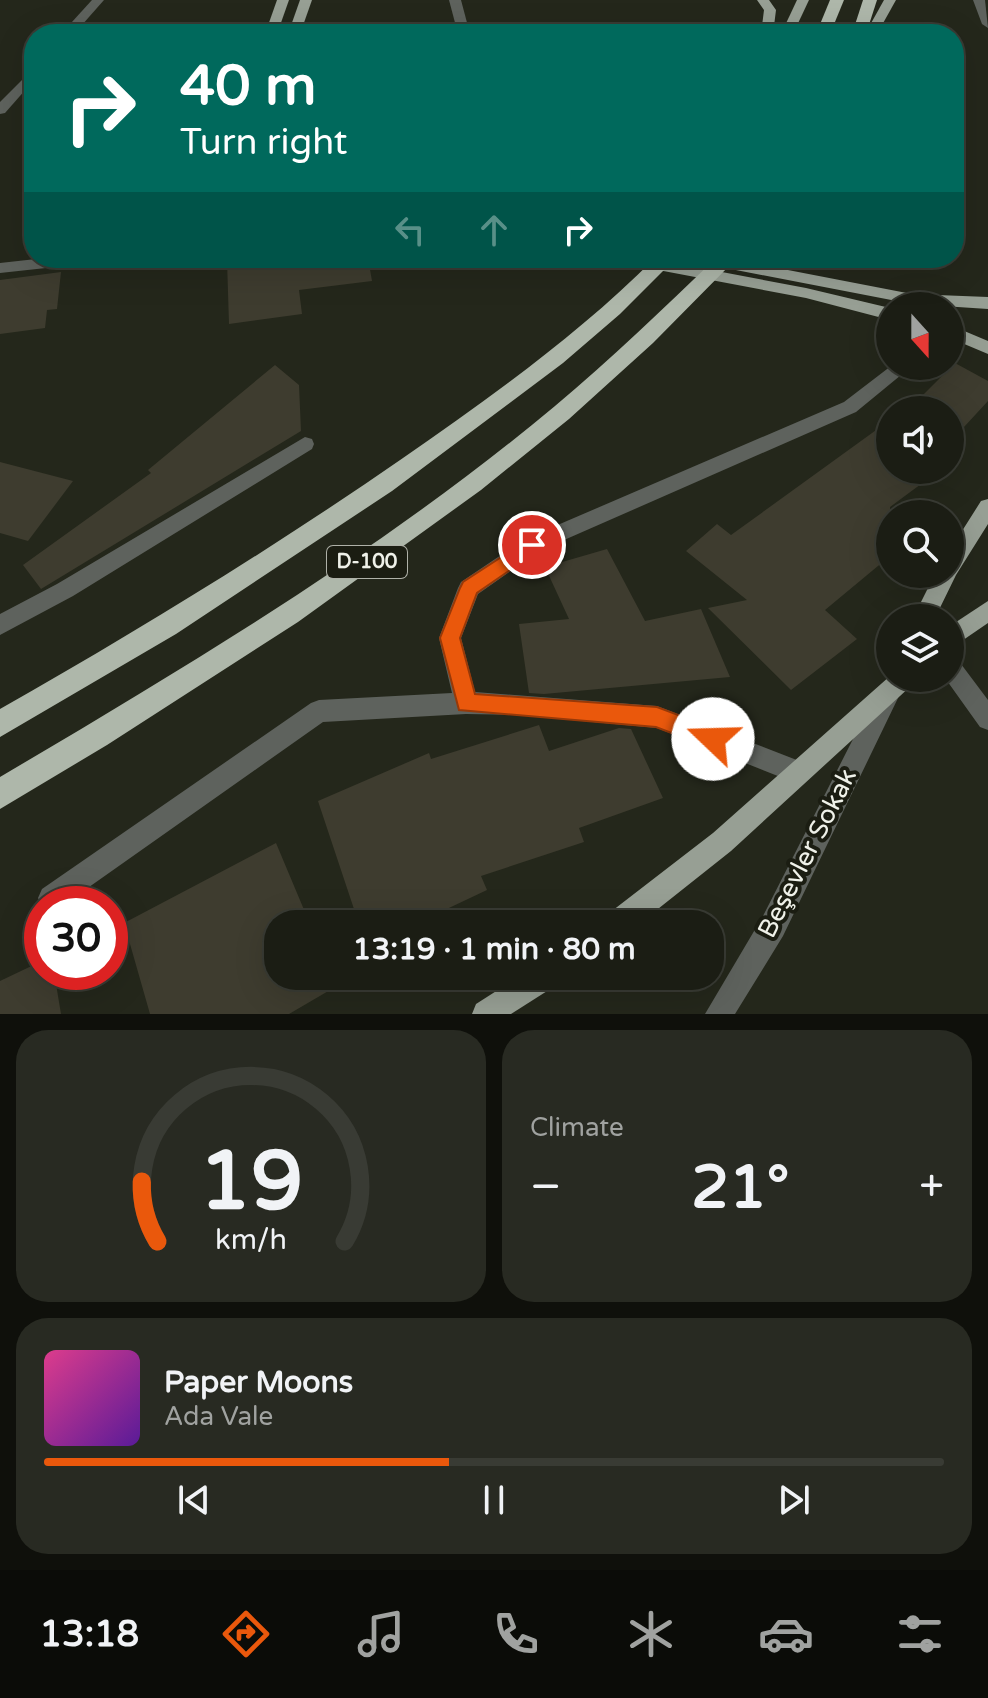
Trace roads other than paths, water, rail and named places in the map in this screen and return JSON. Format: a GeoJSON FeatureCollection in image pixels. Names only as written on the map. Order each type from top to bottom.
{"type":"FeatureCollection","features":[{"type":"Feature","properties":{"kind":"highway"},"geometry":{"type":"LineString","coordinates":[[827,24],[837,0]]}},
{"type":"Feature","properties":{"kind":"highway"},"geometry":{"type":"LineString","coordinates":[[862,24],[870,0]]}},
{"type":"Feature","properties":{"kind":"highway","name":"D-100"},"geometry":{"type":"LineString","coordinates":[[0,724],[193,611],[360,501],[558,356],[657,268]]}},
{"type":"Feature","properties":{"kind":"highway","name":"D-100"},"geometry":{"type":"LineString","coordinates":[[0,794],[251,639],[369,561],[548,424],[717,268]]}},
{"type":"Feature","properties":{"kind":"main road"},"geometry":{"type":"LineString","coordinates":[[275,24],[283,0]]}},
{"type":"Feature","properties":{"kind":"main road"},"geometry":{"type":"LineString","coordinates":[[298,24],[306,0]]}},
{"type":"Feature","properties":{"kind":"main road"},"geometry":{"type":"LineString","coordinates":[[763,0],[770,10],[768,24]]}},
{"type":"Feature","properties":{"kind":"main road"},"geometry":{"type":"LineString","coordinates":[[792,24],[803,0]]}},
{"type":"Feature","properties":{"kind":"main road"},"geometry":{"type":"LineString","coordinates":[[877,24],[890,0]]}},
{"type":"Feature","properties":{"kind":"main road"},"geometry":{"type":"LineString","coordinates":[[674,268],[806,293],[876,310]]}},
{"type":"Feature","properties":{"kind":"main road"},"geometry":{"type":"LineString","coordinates":[[752,268],[912,299],[988,303]]}},
{"type":"Feature","properties":{"kind":"main road"},"geometry":{"type":"LineString","coordinates":[[964,337],[988,348]]}},
{"type":"Feature","properties":{"kind":"main road"},"geometry":{"type":"LineString","coordinates":[[964,546],[988,507]]}},
{"type":"Feature","properties":{"kind":"main road"},"geometry":{"type":"LineString","coordinates":[[964,628],[988,610]]}},
{"type":"Feature","properties":{"kind":"main road"},"geometry":{"type":"LineString","coordinates":[[636,910],[722,842],[885,692]]}},
{"type":"Feature","properties":{"kind":"main road"},"geometry":{"type":"LineString","coordinates":[[486,1014],[523,990]]}},
{"type":"Feature","properties":{"kind":"street"},"geometry":{"type":"LineString","coordinates":[[76,24],[98,0]]}},
{"type":"Feature","properties":{"kind":"street"},"geometry":{"type":"LineString","coordinates":[[455,0],[461,24]]}},
{"type":"Feature","properties":{"kind":"street"},"geometry":{"type":"LineString","coordinates":[[979,0],[988,24]]}},
{"type":"Feature","properties":{"kind":"street"},"geometry":{"type":"LineString","coordinates":[[0,110],[24,83]]}},
{"type":"Feature","properties":{"kind":"street"},"geometry":{"type":"LineString","coordinates":[[0,268],[24,265]]}},
{"type":"Feature","properties":{"kind":"street"},"geometry":{"type":"LineString","coordinates":[[466,703],[450,638],[469,588],[532,545],[850,407],[885,380]]}},
{"type":"Feature","properties":{"kind":"street"},"geometry":{"type":"LineString","coordinates":[[0,625],[65,590],[305,444]]}},
{"type":"Feature","properties":{"kind":"street"},"geometry":{"type":"LineString","coordinates":[[964,686],[988,719]]}},
{"type":"Feature","properties":{"kind":"street","name":"Beşevler Sokak"},"geometry":{"type":"LineString","coordinates":[[719,1014],[773,926],[891,692]]}},
{"type":"Feature","properties":{"kind":"street"},"geometry":{"type":"LineString","coordinates":[[68,886],[319,711],[466,703],[518,704],[657,717],[798,772]]}}]}
